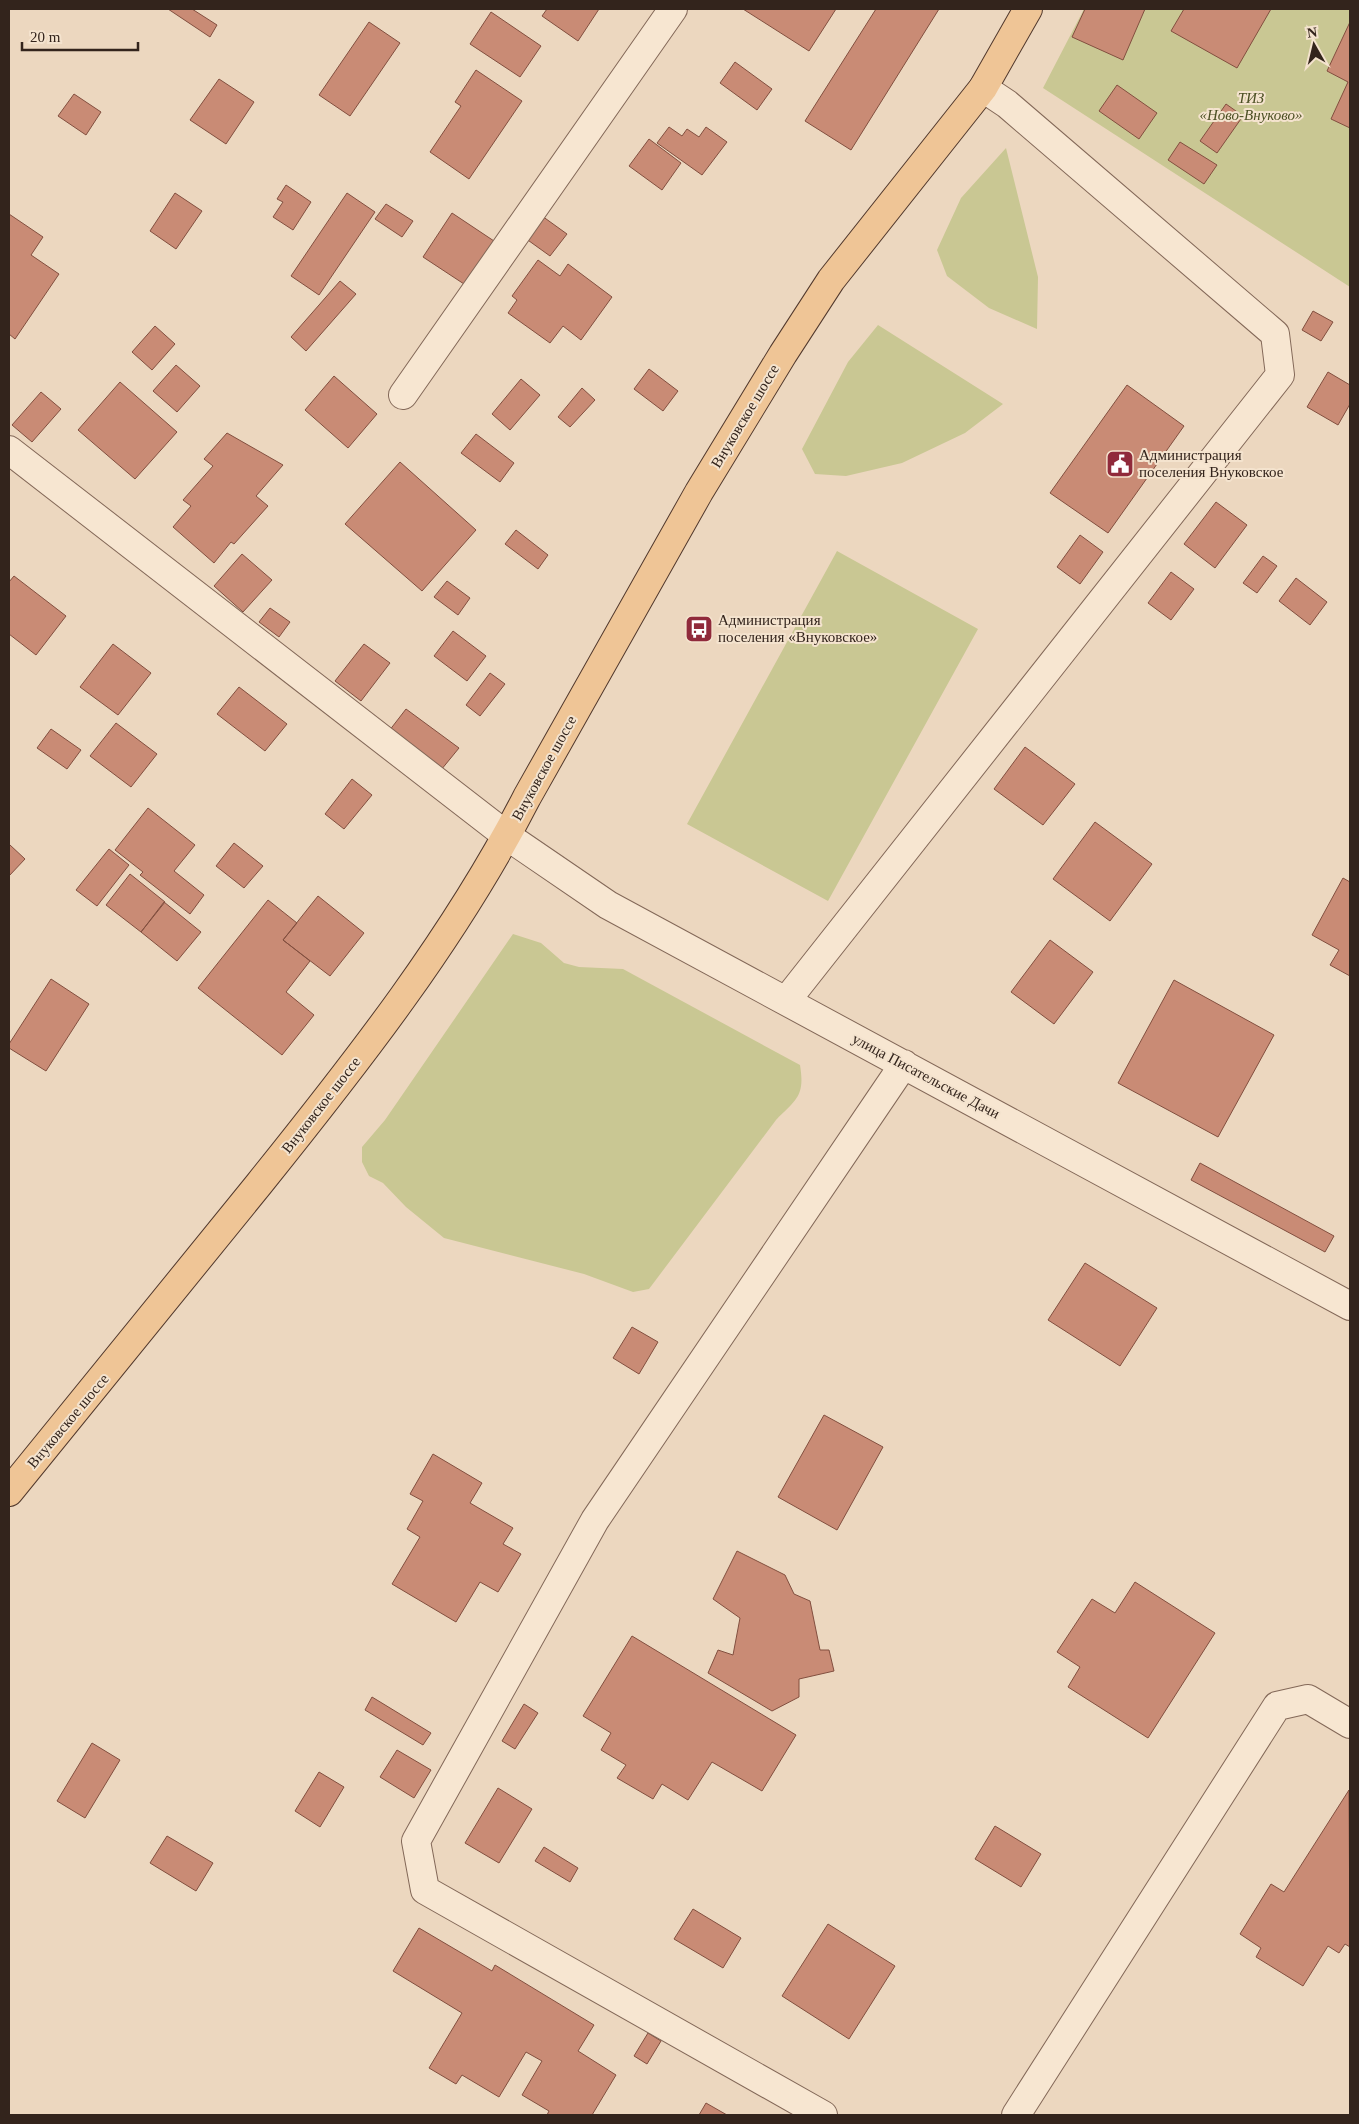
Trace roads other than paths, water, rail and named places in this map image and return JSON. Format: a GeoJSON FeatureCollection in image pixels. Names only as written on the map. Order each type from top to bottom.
{"type":"FeatureCollection","features":[{"type":"Feature","properties":{"kind":"main road","name":"Внуковское шоссе"},"geometry":{"type":"LineString","coordinates":[[9,1492],[124,1353],[308,1122],[405,995],[507,836],[527,797],[695,500],[783,354],[831,280],[983,88],[1028,9]]}},
{"type":"Feature","properties":{"kind":"street"},"geometry":{"type":"LineString","coordinates":[[403,395],[673,9]]}},
{"type":"Feature","properties":{"kind":"street"},"geometry":{"type":"LineString","coordinates":[[786,1001],[1280,375],[1275,334],[1007,104],[983,88]]}},
{"type":"Feature","properties":{"kind":"street","name":"улица Писательские Дачи"},"geometry":{"type":"LineString","coordinates":[[9,450],[507,836],[608,905],[1347,1298]]}},
{"type":"Feature","properties":{"kind":"street"},"geometry":{"type":"LineString","coordinates":[[823,2115],[425,1890],[416,1841],[595,1520],[904,1064]]}},
{"type":"Feature","properties":{"kind":"street"},"geometry":{"type":"LineString","coordinates":[[1016,2115],[1277,1706],[1308,1699],[1350,1724]]}},
{"type":"Feature","properties":{"kind":"place","name":"Администрация поселения Внуковское"},"geometry":{"type":"Point","coordinates":[1120,464]}},
{"type":"Feature","properties":{"kind":"place","name":"Администрация поселения «Внуковское»"},"geometry":{"type":"Point","coordinates":[699,629]}},
{"type":"Feature","properties":{"kind":"park label","name":"ТИЗ «Ново-Внуково»"},"geometry":{"type":"Point","coordinates":[1251,106]}}]}
